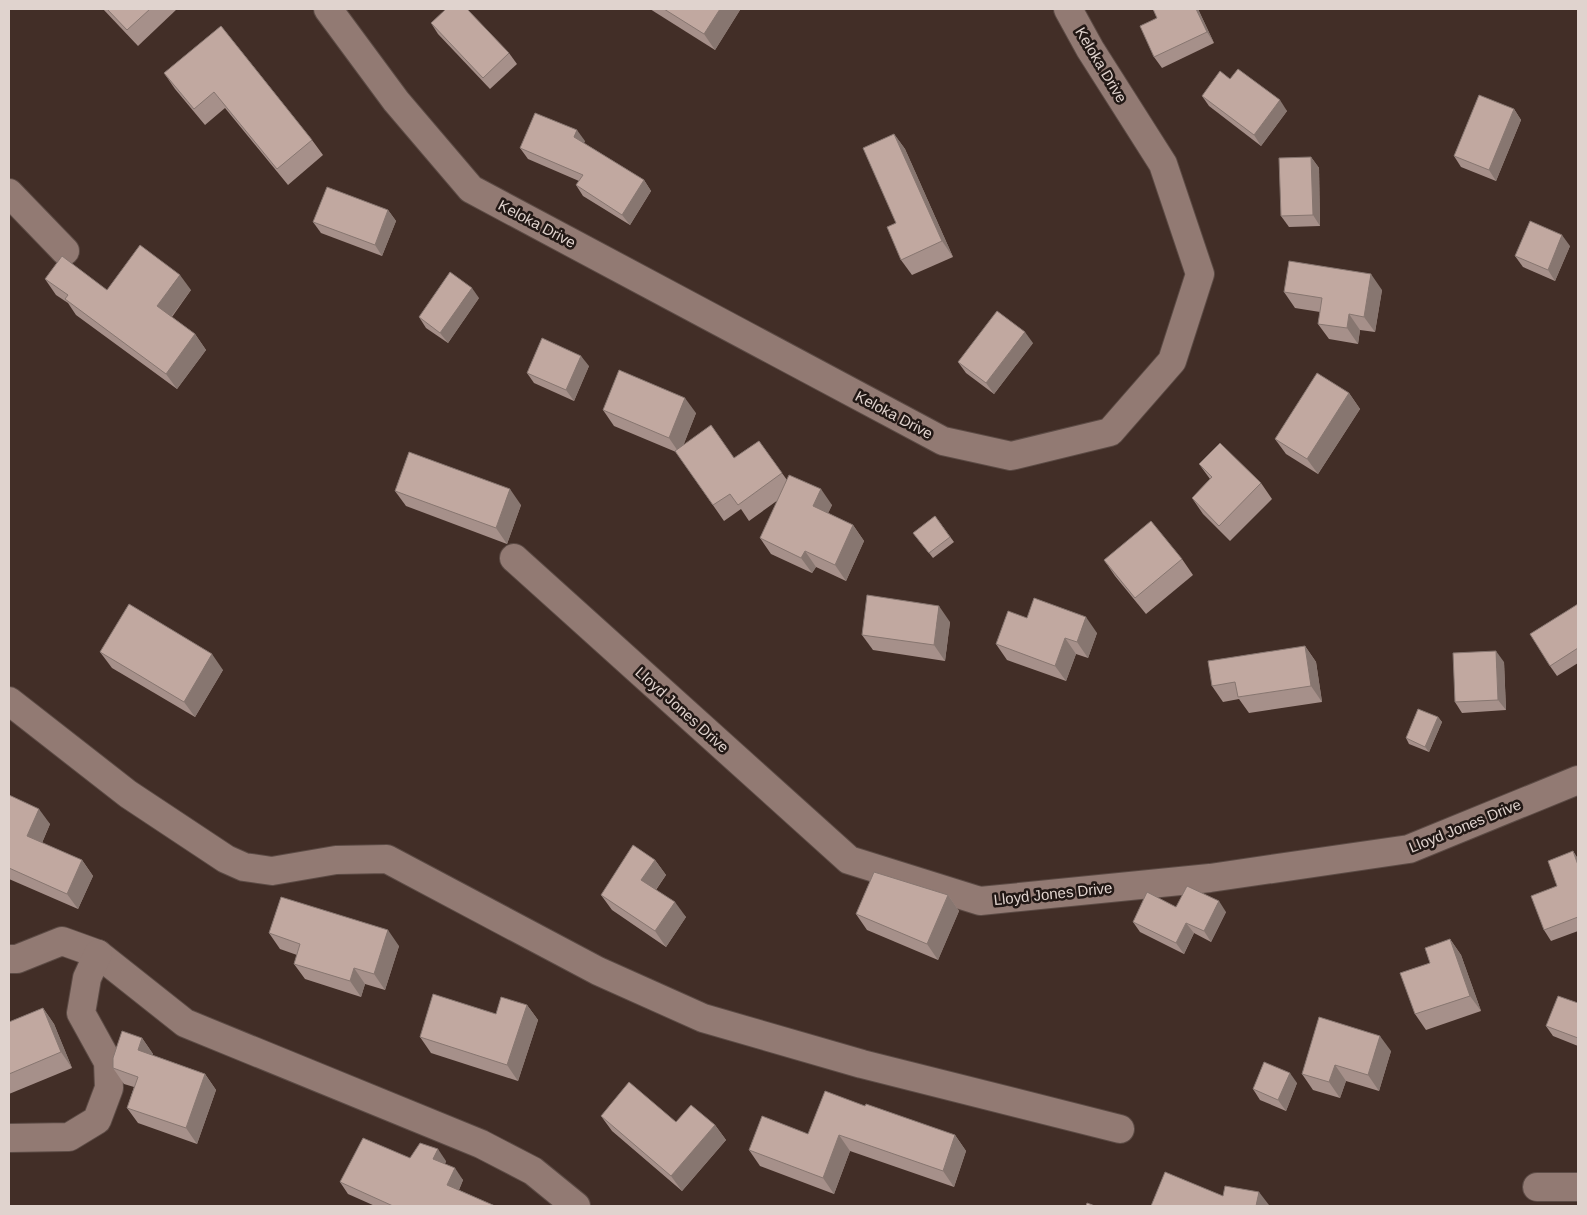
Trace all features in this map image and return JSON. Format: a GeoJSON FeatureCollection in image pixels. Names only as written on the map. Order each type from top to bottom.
{"type":"FeatureCollection","features":[{"type":"Feature","properties":{"kind":"street","name":"Keloka Drive"},"geometry":{"type":"LineString","coordinates":[[328,9],[396,101],[471,189],[942,441],[1011,456],[1110,432],[1172,361],[1200,274],[1163,164],[1090,49],[1068,9]]}},
{"type":"Feature","properties":{"kind":"street"},"geometry":{"type":"LineString","coordinates":[[9,193],[65,251]]}},
{"type":"Feature","properties":{"kind":"street","name":"Lloyd Jones Drive"},"geometry":{"type":"LineString","coordinates":[[514,558],[849,860],[980,902],[1210,878],[1409,849],[1578,780]]}},
{"type":"Feature","properties":{"kind":"street"},"geometry":{"type":"LineString","coordinates":[[9,701],[128,794],[226,859],[244,867],[272,871],[336,860],[387,860],[598,971],[703,1018],[862,1064],[1120,1129]]}},
{"type":"Feature","properties":{"kind":"street"},"geometry":{"type":"LineString","coordinates":[[13,959],[62,941],[98,954],[185,1023],[481,1144],[533,1171],[576,1206]]}},
{"type":"Feature","properties":{"kind":"street"},"geometry":{"type":"LineString","coordinates":[[9,1138],[69,1137],[97,1120],[109,1088],[108,1062],[81,1013],[87,978],[98,954]]}},
{"type":"Feature","properties":{"kind":"street"},"geometry":{"type":"LineString","coordinates":[[1538,1187],[1578,1187]]}},
{"type":"Feature","properties":{"kind":"building"},"geometry":{"type":"Polygon","coordinates":[[[107,9],[150,9],[127,30],[107,9]]]}},
{"type":"Feature","properties":{"kind":"building"},"geometry":{"type":"Polygon","coordinates":[[[446,9],[467,9],[509,53],[483,78],[431,23],[446,9]]]}},
{"type":"Feature","properties":{"kind":"building"},"geometry":{"type":"Polygon","coordinates":[[[664,9],[720,9],[704,34],[664,9]]]}},
{"type":"Feature","properties":{"kind":"building"},"geometry":{"type":"Polygon","coordinates":[[[1153,9],[1196,9],[1207,32],[1154,57],[1140,26],[1157,18],[1153,9]]]}},
{"type":"Feature","properties":{"kind":"building"},"geometry":{"type":"Polygon","coordinates":[[[221,26],[312,140],[277,169],[214,92],[194,109],[164,73],[221,26]]]}},
{"type":"Feature","properties":{"kind":"building"},"geometry":{"type":"Polygon","coordinates":[[[1238,69],[1280,100],[1254,135],[1202,96],[1220,71],[1230,79],[1238,69]]]}},
{"type":"Feature","properties":{"kind":"building"},"geometry":{"type":"Polygon","coordinates":[[[1479,95],[1514,109],[1489,170],[1454,156],[1479,95]]]}},
{"type":"Feature","properties":{"kind":"building"},"geometry":{"type":"Polygon","coordinates":[[[535,113],[577,130],[574,137],[644,180],[622,215],[576,185],[583,175],[520,148],[535,113]]]}},
{"type":"Feature","properties":{"kind":"building"},"geometry":{"type":"Polygon","coordinates":[[[894,134],[942,241],[901,260],[887,227],[896,223],[863,148],[894,134]]]}},
{"type":"Feature","properties":{"kind":"building"},"geometry":{"type":"Polygon","coordinates":[[[1311,157],[1313,215],[1281,216],[1279,158],[1311,157]]]}},
{"type":"Feature","properties":{"kind":"building"},"geometry":{"type":"Polygon","coordinates":[[[327,187],[388,210],[375,245],[313,222],[327,187]]]}},
{"type":"Feature","properties":{"kind":"building"},"geometry":{"type":"Polygon","coordinates":[[[1530,221],[1562,235],[1548,270],[1515,256],[1530,221]]]}},
{"type":"Feature","properties":{"kind":"building"},"geometry":{"type":"Polygon","coordinates":[[[140,245],[180,275],[157,306],[195,334],[166,374],[65,299],[68,295],[45,279],[62,256],[107,290],[140,245]]]}},
{"type":"Feature","properties":{"kind":"building"},"geometry":{"type":"Polygon","coordinates":[[[1289,261],[1371,274],[1364,317],[1349,314],[1347,328],[1318,324],[1322,298],[1284,292],[1289,261]]]}},
{"type":"Feature","properties":{"kind":"building"},"geometry":{"type":"Polygon","coordinates":[[[450,272],[472,288],[440,333],[419,317],[450,272]]]}},
{"type":"Feature","properties":{"kind":"building"},"geometry":{"type":"Polygon","coordinates":[[[997,311],[1025,332],[986,383],[958,362],[997,311]]]}},
{"type":"Feature","properties":{"kind":"building"},"geometry":{"type":"Polygon","coordinates":[[[542,338],[581,356],[566,390],[527,373],[542,338]]]}},
{"type":"Feature","properties":{"kind":"building"},"geometry":{"type":"Polygon","coordinates":[[[619,370],[685,398],[669,438],[603,410],[619,370]]]}},
{"type":"Feature","properties":{"kind":"building"},"geometry":{"type":"Polygon","coordinates":[[[1317,373],[1349,393],[1307,459],[1275,439],[1317,373]]]}},
{"type":"Feature","properties":{"kind":"building"},"geometry":{"type":"Polygon","coordinates":[[[711,425],[734,458],[759,441],[782,473],[738,505],[730,494],[713,505],[675,451],[711,425]]]}},
{"type":"Feature","properties":{"kind":"building"},"geometry":{"type":"Polygon","coordinates":[[[1220,443],[1261,483],[1219,526],[1192,498],[1212,477],[1199,464],[1220,443]]]}},
{"type":"Feature","properties":{"kind":"building"},"geometry":{"type":"Polygon","coordinates":[[[409,452],[510,489],[496,528],[395,491],[409,452]]]}},
{"type":"Feature","properties":{"kind":"building"},"geometry":{"type":"Polygon","coordinates":[[[789,475],[821,489],[813,506],[853,525],[835,565],[805,551],[801,558],[760,538],[789,475]]]}},
{"type":"Feature","properties":{"kind":"building"},"geometry":{"type":"Polygon","coordinates":[[[935,516],[950,537],[929,553],[913,533],[935,516]]]}},
{"type":"Feature","properties":{"kind":"building"},"geometry":{"type":"Polygon","coordinates":[[[1151,521],[1182,559],[1135,598],[1104,560],[1151,521]]]}},
{"type":"Feature","properties":{"kind":"building"},"geometry":{"type":"Polygon","coordinates":[[[867,595],[939,606],[934,645],[862,635],[867,595]]]}},
{"type":"Feature","properties":{"kind":"building"},"geometry":{"type":"Polygon","coordinates":[[[1034,598],[1086,617],[1077,642],[1065,638],[1055,666],[996,644],[1008,611],[1027,618],[1034,598]]]}},
{"type":"Feature","properties":{"kind":"building"},"geometry":{"type":"Polygon","coordinates":[[[129,604],[212,654],[184,702],[100,652],[129,604]]]}},
{"type":"Feature","properties":{"kind":"building"},"geometry":{"type":"Polygon","coordinates":[[[1578,604],[1578,648],[1550,666],[1530,634],[1578,604]]]}},
{"type":"Feature","properties":{"kind":"building"},"geometry":{"type":"Polygon","coordinates":[[[1305,646],[1311,686],[1238,697],[1235,682],[1212,686],[1208,661],[1305,646]]]}},
{"type":"Feature","properties":{"kind":"building"},"geometry":{"type":"Polygon","coordinates":[[[1496,651],[1498,700],[1455,702],[1453,653],[1496,651]]]}},
{"type":"Feature","properties":{"kind":"building"},"geometry":{"type":"Polygon","coordinates":[[[1418,709],[1438,717],[1425,747],[1406,738],[1418,709]]]}},
{"type":"Feature","properties":{"kind":"building"},"geometry":{"type":"Polygon","coordinates":[[[9,795],[39,809],[27,836],[82,860],[67,894],[9,868],[9,795]]]}},
{"type":"Feature","properties":{"kind":"building"},"geometry":{"type":"Polygon","coordinates":[[[633,845],[655,860],[641,880],[675,902],[655,931],[601,895],[633,845]]]}},
{"type":"Feature","properties":{"kind":"building"},"geometry":{"type":"Polygon","coordinates":[[[1573,851],[1578,865],[1578,917],[1544,930],[1531,896],[1557,886],[1548,861],[1573,851]]]}},
{"type":"Feature","properties":{"kind":"building"},"geometry":{"type":"Polygon","coordinates":[[[874,872],[948,895],[927,944],[856,914],[874,872]]]}},
{"type":"Feature","properties":{"kind":"building"},"geometry":{"type":"Polygon","coordinates":[[[1187,886],[1219,901],[1204,931],[1186,923],[1176,943],[1133,922],[1147,892],[1176,907],[1187,886]]]}},
{"type":"Feature","properties":{"kind":"building"},"geometry":{"type":"Polygon","coordinates":[[[281,897],[388,930],[374,974],[354,968],[350,981],[294,964],[300,944],[269,933],[281,897]]]}},
{"type":"Feature","properties":{"kind":"building"},"geometry":{"type":"Polygon","coordinates":[[[1450,939],[1470,996],[1415,1014],[1400,973],[1430,963],[1425,948],[1450,939]]]}},
{"type":"Feature","properties":{"kind":"building"},"geometry":{"type":"Polygon","coordinates":[[[433,994],[496,1014],[501,997],[527,1005],[507,1065],[420,1037],[433,994]]]}},
{"type":"Feature","properties":{"kind":"building"},"geometry":{"type":"Polygon","coordinates":[[[1558,996],[1578,1003],[1578,1038],[1546,1026],[1558,996]]]}},
{"type":"Feature","properties":{"kind":"building"},"geometry":{"type":"Polygon","coordinates":[[[43,1008],[61,1052],[9,1074],[9,1022],[43,1008]]]}},
{"type":"Feature","properties":{"kind":"building"},"geometry":{"type":"Polygon","coordinates":[[[1319,1017],[1380,1036],[1368,1075],[1335,1065],[1329,1082],[1302,1074],[1319,1017]]]}},
{"type":"Feature","properties":{"kind":"building"},"geometry":{"type":"Polygon","coordinates":[[[122,1031],[142,1038],[138,1050],[205,1074],[186,1128],[127,1108],[138,1077],[113,1068],[113,1058],[122,1031]]]}},
{"type":"Feature","properties":{"kind":"building"},"geometry":{"type":"Polygon","coordinates":[[[1264,1062],[1290,1073],[1278,1100],[1253,1089],[1264,1062]]]}},
{"type":"Feature","properties":{"kind":"building"},"geometry":{"type":"Polygon","coordinates":[[[629,1082],[676,1122],[691,1105],[715,1125],[671,1176],[601,1116],[629,1082]]]}},
{"type":"Feature","properties":{"kind":"building"},"geometry":{"type":"Polygon","coordinates":[[[825,1091],[955,1135],[943,1171],[839,1135],[823,1178],[749,1150],[762,1116],[808,1134],[825,1091]]]}},
{"type":"Feature","properties":{"kind":"building"},"geometry":{"type":"Polygon","coordinates":[[[363,1138],[410,1158],[420,1143],[438,1149],[433,1159],[455,1168],[447,1185],[495,1206],[393,1206],[340,1182],[363,1138]]]}},
{"type":"Feature","properties":{"kind":"building"},"geometry":{"type":"Polygon","coordinates":[[[1165,1172],[1223,1196],[1225,1186],[1259,1192],[1256,1206],[1151,1206],[1165,1172]]]}}]}
